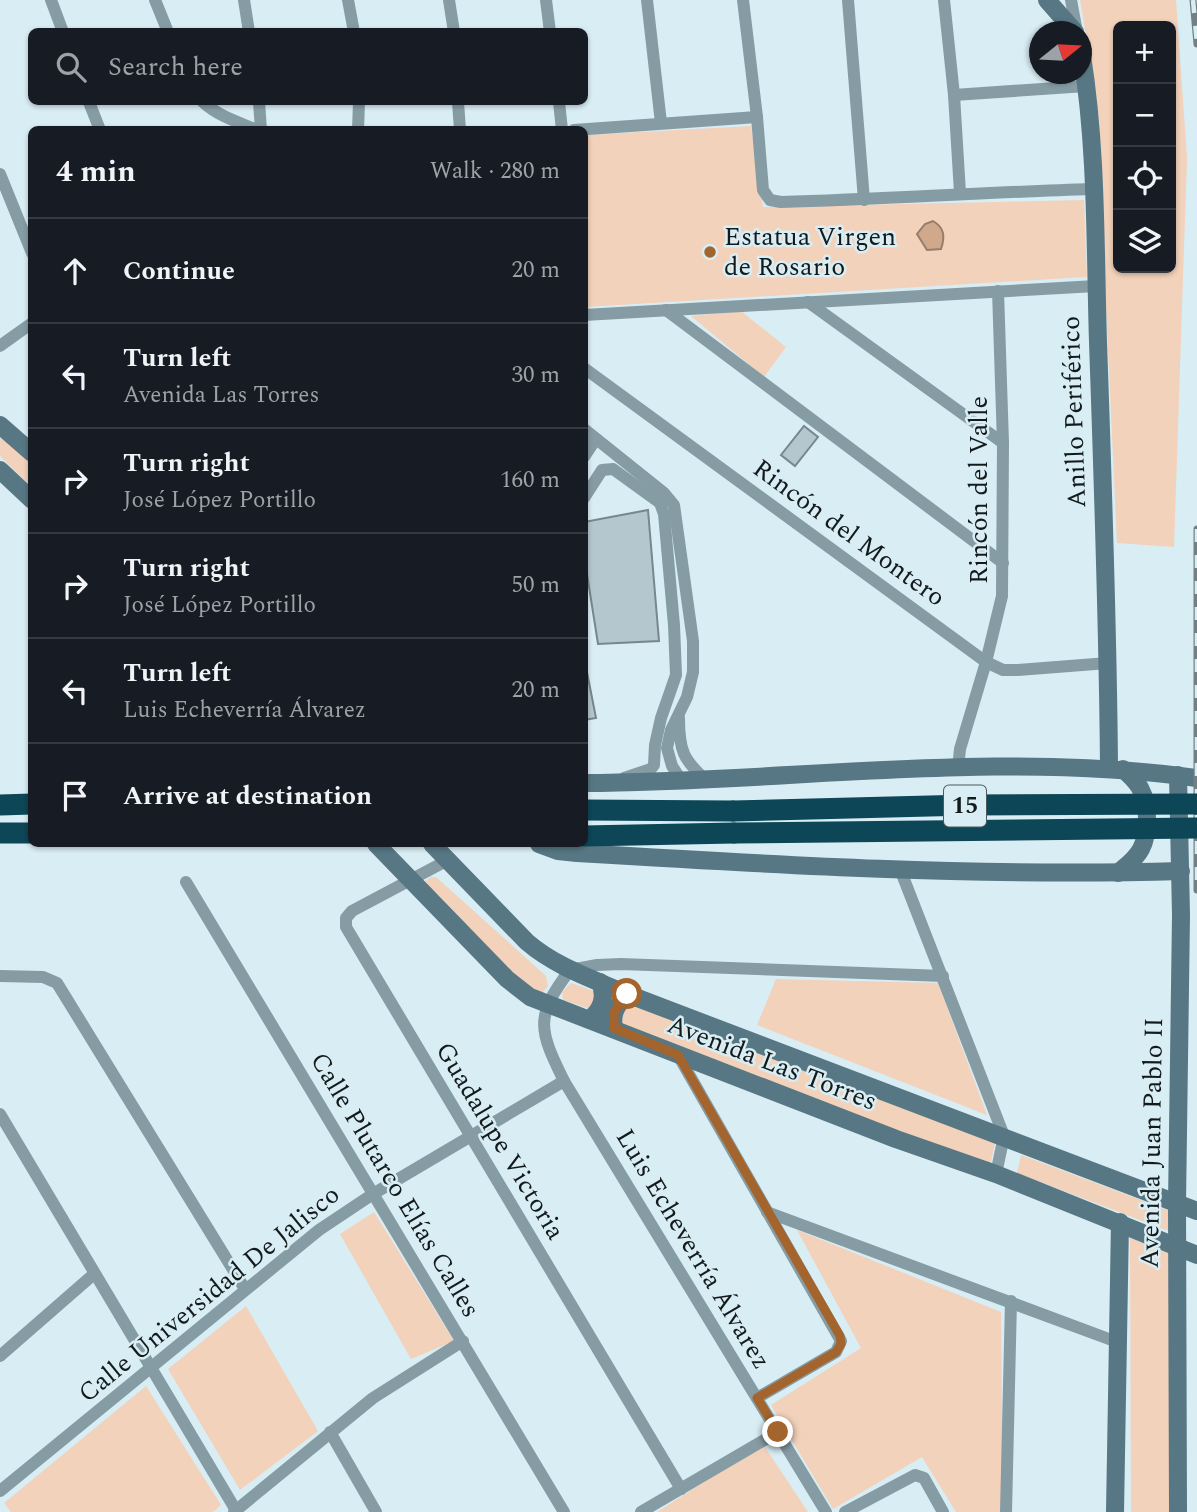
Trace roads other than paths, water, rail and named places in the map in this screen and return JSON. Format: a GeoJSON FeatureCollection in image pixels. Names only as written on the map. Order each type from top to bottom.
{"type":"FeatureCollection","features":[{"type":"Feature","properties":{"kind":"highway"},"geometry":{"type":"LineString","coordinates":[[0,805],[28,804]]}},
{"type":"Feature","properties":{"kind":"highway","name":"15"},"geometry":{"type":"LineString","coordinates":[[588,810],[733,811],[969,805],[1197,804]]}},
{"type":"Feature","properties":{"kind":"highway","name":"15"},"geometry":{"type":"LineString","coordinates":[[588,836],[1197,828]]}},
{"type":"Feature","properties":{"kind":"highway"},"geometry":{"type":"LineString","coordinates":[[0,833],[28,833]]}},
{"type":"Feature","properties":{"kind":"street"},"geometry":{"type":"LineString","coordinates":[[51,0],[62,28]]}},
{"type":"Feature","properties":{"kind":"street"},"geometry":{"type":"LineString","coordinates":[[155,0],[166,28]]}},
{"type":"Feature","properties":{"kind":"street"},"geometry":{"type":"LineString","coordinates":[[244,0],[248,28]]}},
{"type":"Feature","properties":{"kind":"street"},"geometry":{"type":"LineString","coordinates":[[348,0],[353,28]]}},
{"type":"Feature","properties":{"kind":"street"},"geometry":{"type":"LineString","coordinates":[[449,0],[453,28]]}},
{"type":"Feature","properties":{"kind":"street"},"geometry":{"type":"LineString","coordinates":[[546,0],[550,28]]}},
{"type":"Feature","properties":{"kind":"street"},"geometry":{"type":"LineString","coordinates":[[647,0],[661,123]]}},
{"type":"Feature","properties":{"kind":"street"},"geometry":{"type":"LineString","coordinates":[[743,0],[763,190],[770,200],[864,200],[960,193],[1093,189]]}},
{"type":"Feature","properties":{"kind":"street"},"geometry":{"type":"LineString","coordinates":[[848,0],[864,200]]}},
{"type":"Feature","properties":{"kind":"street"},"geometry":{"type":"LineString","coordinates":[[944,0],[954,95],[960,193]]}},
{"type":"Feature","properties":{"kind":"street"},"geometry":{"type":"LineString","coordinates":[[1047,0],[1066,21]]}},
{"type":"Feature","properties":{"kind":"street"},"geometry":{"type":"LineString","coordinates":[[1071,0],[1074,21]]}},
{"type":"Feature","properties":{"kind":"street"},"geometry":{"type":"LineString","coordinates":[[954,95],[1086,86]]}},
{"type":"Feature","properties":{"kind":"street","name":"Anillo Periférico"},"geometry":{"type":"LineString","coordinates":[[1086,86],[1093,189],[1108,663],[1116,768]]}},
{"type":"Feature","properties":{"kind":"street"},"geometry":{"type":"LineString","coordinates":[[90,105],[98,126]]}},
{"type":"Feature","properties":{"kind":"street"},"geometry":{"type":"LineString","coordinates":[[206,105],[231,120],[248,126]]}},
{"type":"Feature","properties":{"kind":"street"},"geometry":{"type":"LineString","coordinates":[[258,105],[259,126]]}},
{"type":"Feature","properties":{"kind":"street"},"geometry":{"type":"LineString","coordinates":[[358,126],[359,105]]}},
{"type":"Feature","properties":{"kind":"street"},"geometry":{"type":"LineString","coordinates":[[458,105],[460,126]]}},
{"type":"Feature","properties":{"kind":"street"},"geometry":{"type":"LineString","coordinates":[[559,105],[562,126]]}},
{"type":"Feature","properties":{"kind":"street"},"geometry":{"type":"LineString","coordinates":[[588,129],[757,117]]}},
{"type":"Feature","properties":{"kind":"street"},"geometry":{"type":"LineString","coordinates":[[0,174],[28,243]]}},
{"type":"Feature","properties":{"kind":"street"},"geometry":{"type":"LineString","coordinates":[[0,214],[13,206]]}},
{"type":"Feature","properties":{"kind":"street"},"geometry":{"type":"LineString","coordinates":[[588,315],[1096,286]]}},
{"type":"Feature","properties":{"kind":"street","name":"Rincón del Valle"},"geometry":{"type":"LineString","coordinates":[[958,768],[960,749],[1002,596],[1003,443],[998,291]]}},
{"type":"Feature","properties":{"kind":"street"},"geometry":{"type":"LineString","coordinates":[[808,302],[1003,443]]}},
{"type":"Feature","properties":{"kind":"street"},"geometry":{"type":"LineString","coordinates":[[666,310],[1003,563]]}},
{"type":"Feature","properties":{"kind":"street"},"geometry":{"type":"LineString","coordinates":[[0,345],[28,326]]}},
{"type":"Feature","properties":{"kind":"street","name":"Rincón del Montero"},"geometry":{"type":"LineString","coordinates":[[588,371],[986,662],[1003,670],[1108,663]]}},
{"type":"Feature","properties":{"kind":"street"},"geometry":{"type":"LineString","coordinates":[[1,427],[28,450]]}},
{"type":"Feature","properties":{"kind":"street"},"geometry":{"type":"LineString","coordinates":[[588,432],[676,513],[693,641],[691,685],[671,730],[667,748],[672,766],[683,783]]}},
{"type":"Feature","properties":{"kind":"street"},"geometry":{"type":"LineString","coordinates":[[588,451],[597,439]]}},
{"type":"Feature","properties":{"kind":"street"},"geometry":{"type":"LineString","coordinates":[[588,491],[598,475],[608,468],[667,505]]}},
{"type":"Feature","properties":{"kind":"street"},"geometry":{"type":"LineString","coordinates":[[0,470],[28,496]]}},
{"type":"Feature","properties":{"kind":"street"},"geometry":{"type":"LineString","coordinates":[[608,783],[645,771],[654,765],[661,718],[676,675],[667,505]]}},
{"type":"Feature","properties":{"kind":"street"},"geometry":{"type":"LineString","coordinates":[[676,657],[692,653]]}},
{"type":"Feature","properties":{"kind":"street"},"geometry":{"type":"LineString","coordinates":[[679,715],[680,746],[684,757],[707,781]]}},
{"type":"Feature","properties":{"kind":"street"},"geometry":{"type":"LineString","coordinates":[[588,783],[683,783],[958,768],[1116,768],[1197,778]]}},
{"type":"Feature","properties":{"kind":"street"},"geometry":{"type":"LineString","coordinates":[[1116,768],[1141,789],[1146,817],[1141,849],[1131,863],[1118,873]]}},
{"type":"Feature","properties":{"kind":"street","name":"Avenida Juan Pablo II"},"geometry":{"type":"LineString","coordinates":[[1178,775],[1181,872],[1177,1204],[1178,1512]]}},
{"type":"Feature","properties":{"kind":"street","name":"Avenida Las Torres"},"geometry":{"type":"LineString","coordinates":[[379,847],[508,979],[530,997],[884,1135],[996,1174],[1197,1255]]}},
{"type":"Feature","properties":{"kind":"street","name":"Avenida Las Torres"},"geometry":{"type":"LineString","coordinates":[[435,847],[540,954],[570,970],[1197,1211]]}},
{"type":"Feature","properties":{"kind":"street"},"geometry":{"type":"LineString","coordinates":[[548,847],[589,854],[900,869],[1035,874],[1181,872]]}},
{"type":"Feature","properties":{"kind":"street","name":"Guadalupe Victoria"},"geometry":{"type":"LineString","coordinates":[[448,860],[352,911],[346,918],[346,927],[681,1489]]}},
{"type":"Feature","properties":{"kind":"street"},"geometry":{"type":"LineString","coordinates":[[900,869],[1004,1136],[996,1174]]}},
{"type":"Feature","properties":{"kind":"street","name":"Calle Plutarco Elías Calles"},"geometry":{"type":"LineString","coordinates":[[186,882],[564,1512]]}},
{"type":"Feature","properties":{"kind":"street"},"geometry":{"type":"LineString","coordinates":[[547,1004],[570,970],[597,965],[943,976]]}},
{"type":"Feature","properties":{"kind":"street"},"geometry":{"type":"LineString","coordinates":[[0,976],[43,977],[62,988],[245,1289]]}},
{"type":"Feature","properties":{"kind":"street"},"geometry":{"type":"LineString","coordinates":[[590,1019],[597,1013],[603,997],[600,982]]}},
{"type":"Feature","properties":{"kind":"street"},"geometry":{"type":"LineString","coordinates":[[614,1028],[614,1012],[627,994]]}},
{"type":"Feature","properties":{"kind":"street","name":"Luis Echeverría Álvarez"},"geometry":{"type":"LineString","coordinates":[[547,1004],[544,1037],[564,1081],[826,1512]]}},
{"type":"Feature","properties":{"kind":"street"},"geometry":{"type":"LineString","coordinates":[[678,1055],[840,1336],[841,1344],[836,1352],[757,1398]]}},
{"type":"Feature","properties":{"kind":"street","name":"Calle Universidad De Jalisco"},"geometry":{"type":"LineString","coordinates":[[0,1492],[319,1230],[373,1194],[564,1081]]}},
{"type":"Feature","properties":{"kind":"street"},"geometry":{"type":"LineString","coordinates":[[0,1114],[94,1274],[153,1367],[236,1511],[373,1398],[463,1341]]}},
{"type":"Feature","properties":{"kind":"street"},"geometry":{"type":"LineString","coordinates":[[767,1212],[1117,1342]]}},
{"type":"Feature","properties":{"kind":"street"},"geometry":{"type":"LineString","coordinates":[[1115,1512],[1120,1223]]}},
{"type":"Feature","properties":{"kind":"street"},"geometry":{"type":"LineString","coordinates":[[0,1356],[94,1274]]}},
{"type":"Feature","properties":{"kind":"street"},"geometry":{"type":"LineString","coordinates":[[1006,1512],[1011,1301]]}},
{"type":"Feature","properties":{"kind":"street"},"geometry":{"type":"LineString","coordinates":[[330,1432],[376,1512]]}},
{"type":"Feature","properties":{"kind":"street"},"geometry":{"type":"LineString","coordinates":[[641,1512],[778,1432]]}},
{"type":"Feature","properties":{"kind":"street"},"geometry":{"type":"LineString","coordinates":[[845,1512],[911,1475],[917,1475],[924,1478],[943,1512]]}},
{"type":"Feature","properties":{"kind":"railway"},"geometry":{"type":"LineString","coordinates":[[1193,0],[1197,44]]}},
{"type":"Feature","properties":{"kind":"railway"},"geometry":{"type":"LineString","coordinates":[[1197,529],[1197,890]]}},
{"type":"Feature","properties":{"kind":"place","name":"Estatua Virgen de Rosario"},"geometry":{"type":"Point","coordinates":[710,252]}}]}
